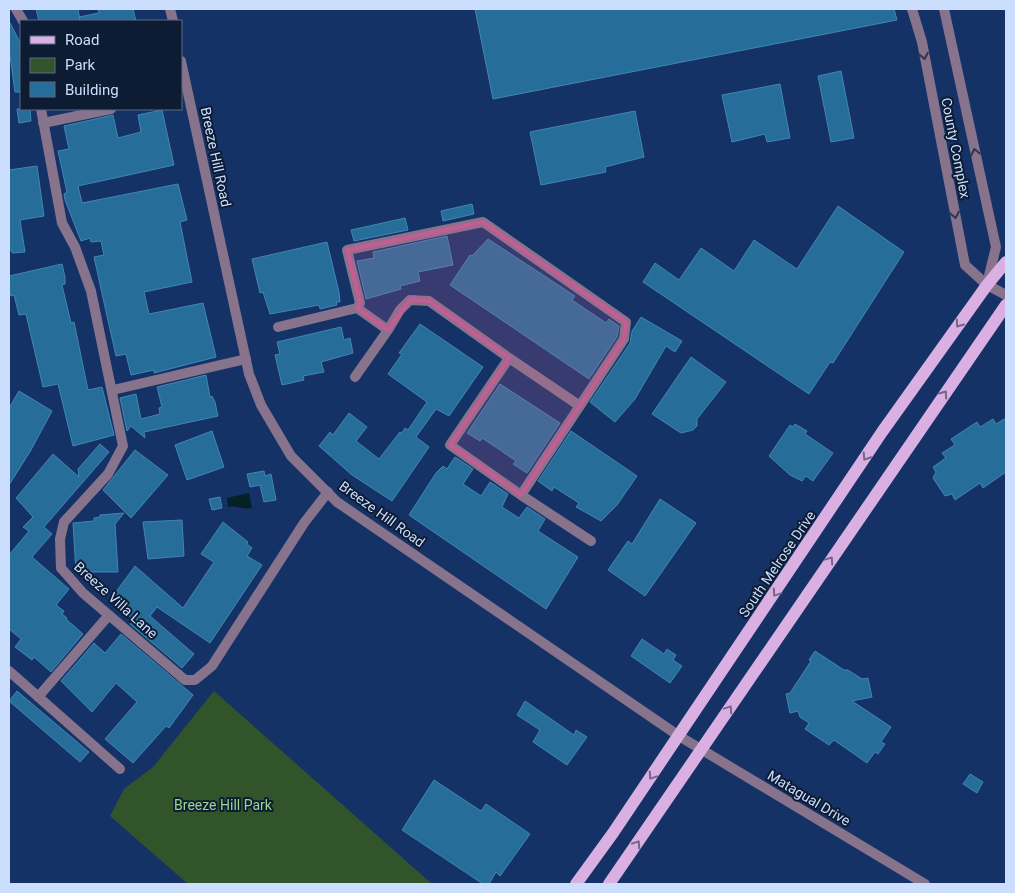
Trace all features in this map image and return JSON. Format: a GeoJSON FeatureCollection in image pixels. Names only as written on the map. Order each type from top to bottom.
{"type":"FeatureCollection","features":[{"type":"Feature","properties":{"kind":"main road","name":"South Melrose Drive"},"geometry":{"type":"LineString","coordinates":[[576,884],[614,833],[882,432],[987,285],[1006,262]]}},
{"type":"Feature","properties":{"kind":"main road"},"geometry":{"type":"LineString","coordinates":[[609,884],[1006,305]]}},
{"type":"Feature","properties":{"kind":"street"},"geometry":{"type":"LineString","coordinates":[[16,9],[22,20]]}},
{"type":"Feature","properties":{"kind":"street","name":"County Complex"},"geometry":{"type":"LineString","coordinates":[[912,9],[922,42],[965,265],[987,285],[1006,295]]}},
{"type":"Feature","properties":{"kind":"street","name":"County Complex"},"geometry":{"type":"LineString","coordinates":[[944,9],[996,247],[987,285]]}},
{"type":"Feature","properties":{"kind":"street","name":"Breeze Hill Road"},"geometry":{"type":"LineString","coordinates":[[182,69],[185,94],[246,359],[260,405],[290,456],[328,492],[356,515],[679,736]]}},
{"type":"Feature","properties":{"kind":"street","name":"Breeze Villa Lane"},"geometry":{"type":"LineString","coordinates":[[42,110],[62,223],[75,247],[91,291],[112,390],[122,449],[108,474],[64,522],[60,539],[61,568],[83,593],[185,680],[195,680],[210,668],[304,523],[328,492]]}},
{"type":"Feature","properties":{"kind":"street"},"geometry":{"type":"LineString","coordinates":[[43,122],[106,110]]}},
{"type":"Feature","properties":{"kind":"street"},"geometry":{"type":"LineString","coordinates":[[278,327],[357,308],[360,303],[347,250],[483,222],[626,322],[624,339],[521,495]]}},
{"type":"Feature","properties":{"kind":"street"},"geometry":{"type":"LineString","coordinates":[[355,377],[400,310],[410,300],[424,300],[429,301],[580,406]]}},
{"type":"Feature","properties":{"kind":"street"},"geometry":{"type":"LineString","coordinates":[[357,308],[388,330]]}},
{"type":"Feature","properties":{"kind":"street"},"geometry":{"type":"LineString","coordinates":[[509,358],[450,445],[591,541]]}},
{"type":"Feature","properties":{"kind":"street"},"geometry":{"type":"LineString","coordinates":[[112,390],[246,359]]}},
{"type":"Feature","properties":{"kind":"street"},"geometry":{"type":"LineString","coordinates":[[38,697],[109,615]]}},
{"type":"Feature","properties":{"kind":"street"},"geometry":{"type":"LineString","coordinates":[[9,671],[120,769]]}},
{"type":"Feature","properties":{"kind":"street","name":"Matagual Drive"},"geometry":{"type":"LineString","coordinates":[[679,736],[925,884]]}},
{"type":"Feature","properties":{"kind":"highlighted area"},"geometry":{"type":"Polygon","coordinates":[[[483,222],[626,322],[624,339],[521,495],[450,445],[509,358],[429,301],[410,300],[388,330],[357,308],[360,303],[347,250],[483,222]]]}},
{"type":"Feature","properties":{"kind":"green space","name":"Breeze Hill Park"},"geometry":{"type":"Polygon","coordinates":[[[214,691],[432,884],[188,884],[110,816],[124,789],[153,767],[214,691]]]}},
{"type":"Feature","properties":{"kind":"shaded area"},"geometry":{"type":"Polygon","coordinates":[[[249,493],[252,508],[228,507],[227,498],[249,493]]]}},
{"type":"Feature","properties":{"kind":"building"},"geometry":{"type":"Polygon","coordinates":[[[36,9],[78,9],[79,17],[99,13],[98,9],[133,9],[136,20],[39,20],[36,9]]]}},
{"type":"Feature","properties":{"kind":"building"},"geometry":{"type":"Polygon","coordinates":[[[475,9],[894,9],[897,20],[493,99],[475,9]]]}},
{"type":"Feature","properties":{"kind":"building"},"geometry":{"type":"Polygon","coordinates":[[[9,21],[20,42],[20,92],[15,92],[9,48],[9,21]]]}},
{"type":"Feature","properties":{"kind":"building"},"geometry":{"type":"Polygon","coordinates":[[[841,71],[854,138],[831,142],[818,76],[841,71]]]}},
{"type":"Feature","properties":{"kind":"building"},"geometry":{"type":"Polygon","coordinates":[[[780,84],[790,138],[767,142],[765,134],[732,142],[722,95],[780,84]]]}},
{"type":"Feature","properties":{"kind":"building"},"geometry":{"type":"Polygon","coordinates":[[[17,109],[30,110],[31,121],[19,123],[17,109]]]}},
{"type":"Feature","properties":{"kind":"building"},"geometry":{"type":"Polygon","coordinates":[[[162,110],[174,165],[78,186],[82,203],[178,184],[187,220],[180,222],[192,282],[144,292],[149,314],[203,303],[216,357],[154,373],[154,370],[131,375],[126,354],[116,356],[105,307],[94,257],[104,255],[101,241],[91,242],[90,238],[81,241],[65,200],[64,194],[67,192],[58,151],[69,149],[64,126],[113,115],[118,138],[141,132],[138,115],[162,110]]]}},
{"type":"Feature","properties":{"kind":"building"},"geometry":{"type":"Polygon","coordinates":[[[635,111],[644,157],[605,167],[606,172],[541,185],[530,132],[635,111]]]}},
{"type":"Feature","properties":{"kind":"building"},"geometry":{"type":"Polygon","coordinates":[[[37,166],[44,216],[20,220],[25,252],[12,253],[12,250],[9,251],[9,170],[37,166]]]}},
{"type":"Feature","properties":{"kind":"building"},"geometry":{"type":"Polygon","coordinates":[[[472,204],[474,214],[443,221],[441,211],[472,204]]]}},
{"type":"Feature","properties":{"kind":"building"},"geometry":{"type":"Polygon","coordinates":[[[838,206],[904,252],[833,363],[830,362],[809,394],[643,282],[655,263],[679,280],[701,248],[734,271],[754,240],[797,269],[838,206]]]}},
{"type":"Feature","properties":{"kind":"building"},"geometry":{"type":"Polygon","coordinates":[[[405,218],[408,230],[354,241],[351,230],[405,218]]]}},
{"type":"Feature","properties":{"kind":"building"},"geometry":{"type":"Polygon","coordinates":[[[447,236],[453,265],[418,272],[420,281],[400,286],[401,289],[366,299],[357,261],[374,258],[373,252],[447,236]]]}},
{"type":"Feature","properties":{"kind":"building"},"geometry":{"type":"Polygon","coordinates":[[[488,239],[575,296],[572,300],[606,323],[609,319],[619,326],[617,337],[589,379],[450,285],[470,255],[472,256],[488,239]]]}},
{"type":"Feature","properties":{"kind":"building"},"geometry":{"type":"Polygon","coordinates":[[[327,242],[340,302],[336,302],[337,305],[320,309],[319,305],[270,314],[263,292],[260,293],[252,259],[327,242]]]}},
{"type":"Feature","properties":{"kind":"building"},"geometry":{"type":"Polygon","coordinates":[[[62,264],[65,284],[62,285],[71,323],[74,322],[88,390],[102,387],[114,435],[73,446],[58,384],[43,387],[26,314],[19,315],[14,295],[11,296],[9,289],[9,276],[62,264]]]}},
{"type":"Feature","properties":{"kind":"building"},"geometry":{"type":"Polygon","coordinates":[[[641,317],[682,341],[675,352],[666,346],[635,399],[615,422],[590,402],[630,343],[632,331],[641,317]]]}},
{"type":"Feature","properties":{"kind":"building"},"geometry":{"type":"Polygon","coordinates":[[[420,324],[483,367],[449,416],[436,409],[416,437],[429,447],[392,501],[352,475],[319,446],[330,432],[333,435],[349,413],[367,427],[356,441],[379,459],[400,432],[401,434],[405,428],[408,430],[427,402],[388,374],[402,354],[399,353],[420,324]]]}},
{"type":"Feature","properties":{"kind":"building"},"geometry":{"type":"Polygon","coordinates":[[[341,327],[344,340],[350,338],[353,353],[321,362],[324,372],[303,376],[304,380],[282,385],[275,355],[280,354],[277,342],[341,327]]]}},
{"type":"Feature","properties":{"kind":"building"},"geometry":{"type":"Polygon","coordinates":[[[691,357],[726,382],[697,419],[697,426],[693,430],[681,433],[652,414],[691,357]]]}},
{"type":"Feature","properties":{"kind":"building"},"geometry":{"type":"Polygon","coordinates":[[[206,375],[210,397],[212,396],[215,402],[218,416],[144,432],[145,438],[131,426],[127,431],[120,398],[136,394],[141,419],[160,414],[159,408],[162,407],[157,387],[206,375]]]}},
{"type":"Feature","properties":{"kind":"building"},"geometry":{"type":"Polygon","coordinates":[[[500,384],[560,423],[527,473],[513,464],[516,461],[482,438],[480,441],[467,433],[500,384]]]}},
{"type":"Feature","properties":{"kind":"building"},"geometry":{"type":"Polygon","coordinates":[[[19,391],[52,411],[9,485],[9,408],[19,391]]]}},
{"type":"Feature","properties":{"kind":"building"},"geometry":{"type":"Polygon","coordinates":[[[1006,418],[1006,472],[983,488],[980,483],[955,500],[952,494],[945,496],[933,478],[936,472],[933,467],[946,458],[942,453],[955,445],[951,439],[977,422],[980,427],[993,419],[996,424],[1006,418]]]}},
{"type":"Feature","properties":{"kind":"building"},"geometry":{"type":"Polygon","coordinates":[[[795,424],[807,431],[805,434],[833,453],[813,481],[806,476],[802,481],[790,475],[769,456],[790,425],[793,427],[795,424]]]}},
{"type":"Feature","properties":{"kind":"building"},"geometry":{"type":"Polygon","coordinates":[[[212,431],[224,467],[187,480],[175,445],[212,431]]]}},
{"type":"Feature","properties":{"kind":"building"},"geometry":{"type":"Polygon","coordinates":[[[571,431],[637,476],[617,505],[601,521],[576,507],[579,503],[554,487],[552,491],[538,481],[571,431]]]}},
{"type":"Feature","properties":{"kind":"building"},"geometry":{"type":"Polygon","coordinates":[[[100,444],[109,452],[44,527],[52,534],[32,557],[69,589],[56,605],[64,611],[62,614],[66,619],[83,634],[51,672],[34,657],[32,660],[15,647],[21,639],[9,629],[9,555],[29,531],[23,527],[33,517],[16,498],[53,454],[79,477],[78,469],[100,444]]]}},
{"type":"Feature","properties":{"kind":"building"},"geometry":{"type":"Polygon","coordinates":[[[135,450],[168,475],[131,518],[103,490],[135,450]]]}},
{"type":"Feature","properties":{"kind":"building"},"geometry":{"type":"Polygon","coordinates":[[[455,457],[473,469],[463,484],[481,496],[490,482],[508,494],[502,507],[519,518],[527,507],[545,519],[538,531],[578,557],[546,609],[409,515],[436,473],[443,466],[447,469],[455,457]]]}},
{"type":"Feature","properties":{"kind":"building"},"geometry":{"type":"Polygon","coordinates":[[[264,471],[265,476],[271,474],[276,500],[264,502],[260,485],[250,487],[247,474],[264,471]]]}},
{"type":"Feature","properties":{"kind":"building"},"geometry":{"type":"Polygon","coordinates":[[[220,497],[222,508],[212,510],[209,499],[220,497]]]}},
{"type":"Feature","properties":{"kind":"building"},"geometry":{"type":"Polygon","coordinates":[[[660,499],[696,523],[645,596],[608,570],[628,541],[632,544],[660,499]]]}},
{"type":"Feature","properties":{"kind":"building"},"geometry":{"type":"Polygon","coordinates":[[[124,513],[115,524],[118,572],[76,572],[73,523],[94,521],[94,518],[100,517],[100,515],[124,513]]]}},
{"type":"Feature","properties":{"kind":"building"},"geometry":{"type":"Polygon","coordinates":[[[182,520],[184,556],[148,559],[143,522],[182,520]]]}},
{"type":"Feature","properties":{"kind":"building"},"geometry":{"type":"Polygon","coordinates":[[[223,522],[248,542],[247,544],[252,548],[247,556],[262,565],[210,643],[157,607],[150,616],[194,654],[182,668],[130,624],[134,620],[110,600],[135,566],[183,608],[214,562],[201,554],[223,522]]]}},
{"type":"Feature","properties":{"kind":"building"},"geometry":{"type":"Polygon","coordinates":[[[121,634],[193,695],[169,728],[166,726],[133,763],[105,739],[137,702],[116,683],[92,712],[61,681],[94,643],[105,653],[121,634]]]}},
{"type":"Feature","properties":{"kind":"building"},"geometry":{"type":"Polygon","coordinates":[[[642,639],[664,654],[667,649],[676,655],[673,660],[682,666],[670,683],[631,656],[642,639]]]}},
{"type":"Feature","properties":{"kind":"building"},"geometry":{"type":"Polygon","coordinates":[[[815,651],[844,670],[848,670],[862,679],[868,678],[872,697],[852,701],[891,727],[881,742],[885,744],[878,754],[875,752],[867,763],[834,740],[829,745],[805,729],[809,723],[800,717],[798,711],[790,713],[786,694],[790,693],[811,661],[809,660],[815,651]]]}},
{"type":"Feature","properties":{"kind":"building"},"geometry":{"type":"Polygon","coordinates":[[[17,691],[89,752],[80,762],[9,701],[17,691]]]}},
{"type":"Feature","properties":{"kind":"building"},"geometry":{"type":"Polygon","coordinates":[[[525,701],[574,735],[576,730],[587,737],[567,765],[533,742],[540,730],[517,715],[525,701]]]}},
{"type":"Feature","properties":{"kind":"building"},"geometry":{"type":"Polygon","coordinates":[[[970,774],[983,782],[977,793],[963,784],[970,774]]]}},
{"type":"Feature","properties":{"kind":"building"},"geometry":{"type":"Polygon","coordinates":[[[434,780],[481,811],[486,804],[530,834],[500,876],[496,872],[489,884],[483,884],[402,830],[434,780]]]}}]}
